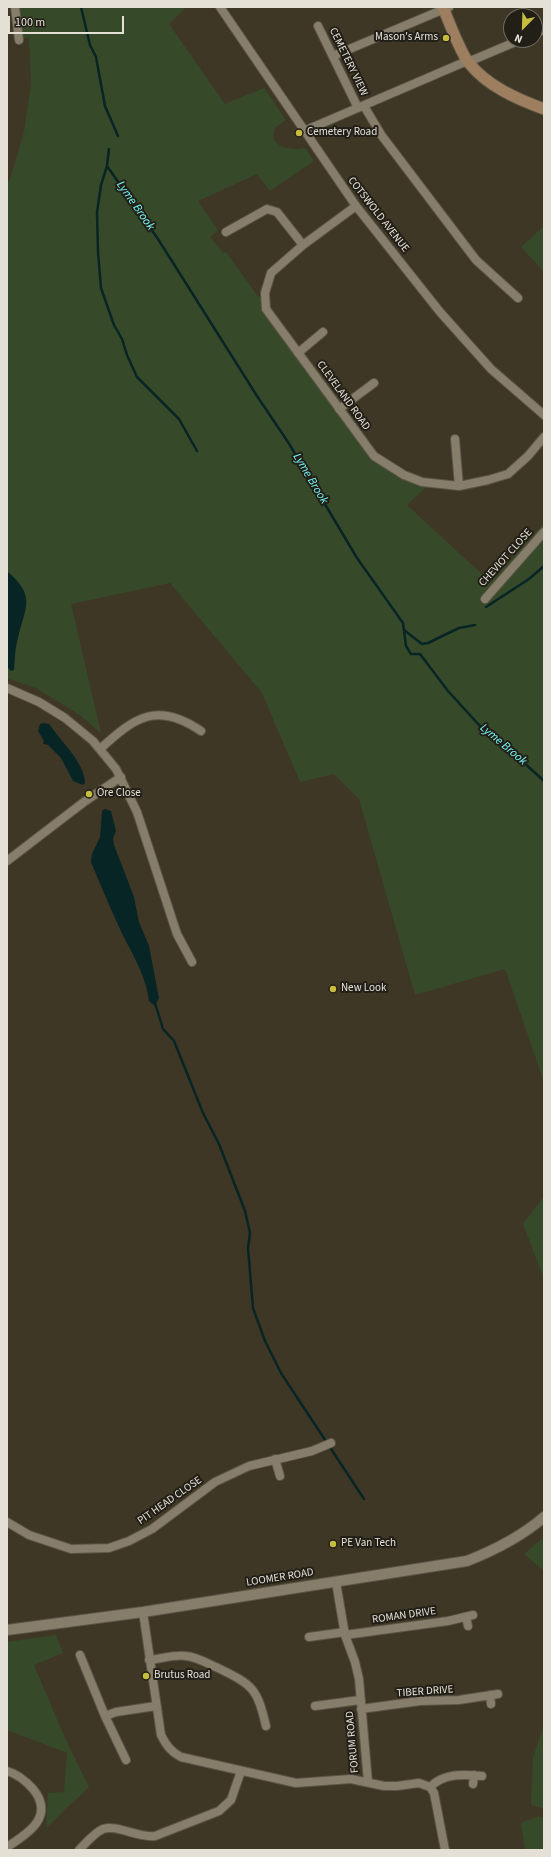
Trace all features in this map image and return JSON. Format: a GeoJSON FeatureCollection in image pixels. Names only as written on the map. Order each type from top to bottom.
{"type":"FeatureCollection","features":[{"type":"Feature","properties":{"kind":"main road"},"geometry":{"type":"LineString","coordinates":[[446,8],[468,62],[483,78],[504,91],[544,109]]}},
{"type":"Feature","properties":{"kind":"street"},"geometry":{"type":"LineString","coordinates":[[15,7],[19,40]]}},
{"type":"Feature","properties":{"kind":"street","name":"COTSWOLD AVENUE"},"geometry":{"type":"LineString","coordinates":[[220,7],[356,206],[440,312],[491,369],[544,415]]}},
{"type":"Feature","properties":{"kind":"street"},"geometry":{"type":"LineString","coordinates":[[333,56],[446,8]]}},
{"type":"Feature","properties":{"kind":"street","name":"CEMETERY VIEW"},"geometry":{"type":"LineString","coordinates":[[318,26],[361,107],[382,136],[476,260],[518,298]]}},
{"type":"Feature","properties":{"kind":"street"},"geometry":{"type":"LineString","coordinates":[[304,130],[503,47]]}},
{"type":"Feature","properties":{"kind":"street","name":"CLEVELAND ROAD"},"geometry":{"type":"LineString","coordinates":[[356,206],[303,245],[271,273],[265,293],[266,309],[374,456],[404,475],[422,482],[459,486],[508,474],[528,456],[544,437]]}},
{"type":"Feature","properties":{"kind":"street"},"geometry":{"type":"LineString","coordinates":[[226,232],[267,209],[277,212],[303,245]]}},
{"type":"Feature","properties":{"kind":"street"},"geometry":{"type":"LineString","coordinates":[[298,353],[323,332]]}},
{"type":"Feature","properties":{"kind":"street"},"geometry":{"type":"LineString","coordinates":[[339,409],[374,383]]}},
{"type":"Feature","properties":{"kind":"street"},"geometry":{"type":"LineString","coordinates":[[455,439],[459,486]]}},
{"type":"Feature","properties":{"kind":"street","name":"CHEVIOT CLOSE"},"geometry":{"type":"LineString","coordinates":[[485,599],[544,532]]}},
{"type":"Feature","properties":{"kind":"street"},"geometry":{"type":"LineString","coordinates":[[7,688],[39,702],[65,718],[100,749],[121,777],[137,812],[177,934],[192,962]]}},
{"type":"Feature","properties":{"kind":"street"},"geometry":{"type":"LineString","coordinates":[[100,749],[128,724],[148,716],[169,715],[187,722],[201,731]]}},
{"type":"Feature","properties":{"kind":"street"},"geometry":{"type":"LineString","coordinates":[[7,861],[84,802],[121,777]]}},
{"type":"Feature","properties":{"kind":"street","name":"PIT HEAD CLOSE"},"geometry":{"type":"LineString","coordinates":[[7,1522],[29,1535],[71,1549],[109,1548],[129,1541],[152,1529],[215,1482],[249,1466],[275,1458],[312,1451],[332,1443]]}},
{"type":"Feature","properties":{"kind":"street"},"geometry":{"type":"LineString","coordinates":[[275,1458],[280,1476]]}},
{"type":"Feature","properties":{"kind":"street","name":"LOOMER ROAD"},"geometry":{"type":"LineString","coordinates":[[7,1630],[143,1612],[467,1561],[499,1549],[532,1528],[544,1517]]}},
{"type":"Feature","properties":{"kind":"street","name":"FORUM ROAD"},"geometry":{"type":"LineString","coordinates":[[336,1582],[345,1633],[359,1679],[368,1782]]}},
{"type":"Feature","properties":{"kind":"street"},"geometry":{"type":"LineString","coordinates":[[143,1612],[161,1735],[166,1745],[174,1753],[192,1761],[296,1783],[310,1783],[335,1779],[351,1779],[384,1786],[425,1783],[430,1786],[434,1793],[445,1850]]}},
{"type":"Feature","properties":{"kind":"street","name":"ROMAN DRIVE"},"geometry":{"type":"LineString","coordinates":[[345,1633],[448,1621],[470,1616],[468,1626]]}},
{"type":"Feature","properties":{"kind":"street"},"geometry":{"type":"LineString","coordinates":[[309,1637],[345,1633]]}},
{"type":"Feature","properties":{"kind":"street"},"geometry":{"type":"LineString","coordinates":[[149,1660],[185,1655],[195,1658],[245,1681],[254,1690],[260,1701],[266,1726]]}},
{"type":"Feature","properties":{"kind":"street"},"geometry":{"type":"LineString","coordinates":[[80,1656],[105,1716],[126,1760]]}},
{"type":"Feature","properties":{"kind":"street","name":"TIBER DRIVE"},"geometry":{"type":"LineString","coordinates":[[361,1709],[420,1701],[493,1698]]}},
{"type":"Feature","properties":{"kind":"street","name":"FORUM ROAD"},"geometry":{"type":"LineString","coordinates":[[315,1706],[360,1700]]}},
{"type":"Feature","properties":{"kind":"street"},"geometry":{"type":"LineString","coordinates":[[105,1716],[116,1712],[156,1706]]}},
{"type":"Feature","properties":{"kind":"street"},"geometry":{"type":"LineString","coordinates":[[7,1771],[13,1773],[27,1783],[39,1798],[42,1812],[35,1825],[7,1847]]}},
{"type":"Feature","properties":{"kind":"street"},"geometry":{"type":"LineString","coordinates":[[78,1850],[102,1830],[116,1828],[137,1835],[147,1837],[155,1836],[219,1811],[231,1800],[241,1771]]}},
{"type":"Feature","properties":{"kind":"street"},"geometry":{"type":"LineString","coordinates":[[430,1786],[437,1780],[446,1777],[478,1776],[473,1784]]}},
{"type":"Feature","properties":{"kind":"green space"},"geometry":{"type":"Polygon","coordinates":[[[18,7],[186,7],[169,24],[225,104],[264,88],[286,120],[275,128],[274,140],[280,145],[288,148],[305,148],[314,161],[270,191],[257,174],[198,201],[218,230],[210,237],[223,253],[226,252],[257,295],[272,309],[373,449],[393,466],[428,485],[407,505],[485,577],[493,580],[544,523],[544,1082],[505,969],[415,995],[359,799],[334,774],[300,782],[262,693],[170,583],[71,604],[101,733],[80,715],[36,688],[7,678],[7,185],[24,132],[31,84],[29,38],[23,38],[18,7]]]}},
{"type":"Feature","properties":{"kind":"green space"},"geometry":{"type":"Polygon","coordinates":[[[544,226],[544,272],[521,247],[544,226]]]}},
{"type":"Feature","properties":{"kind":"green space"},"geometry":{"type":"Polygon","coordinates":[[[544,1196],[544,1279],[523,1224],[544,1196]]]}},
{"type":"Feature","properties":{"kind":"green space"},"geometry":{"type":"Polygon","coordinates":[[[544,1537],[544,1571],[524,1554],[544,1537]]]}},
{"type":"Feature","properties":{"kind":"green space"},"geometry":{"type":"Polygon","coordinates":[[[56,1635],[63,1653],[34,1665],[65,1738],[89,1787],[46,1828],[48,1793],[64,1792],[67,1753],[7,1730],[7,1642],[56,1635]]]}},
{"type":"Feature","properties":{"kind":"green space"},"geometry":{"type":"Polygon","coordinates":[[[544,1725],[544,1809],[531,1805],[533,1757],[544,1725]]]}},
{"type":"Feature","properties":{"kind":"green space"},"geometry":{"type":"Polygon","coordinates":[[[538,1816],[544,1818],[544,1850],[525,1850],[521,1823],[538,1816]]]}},
{"type":"Feature","properties":{"kind":"water"},"geometry":{"type":"Polygon","coordinates":[[[7,571],[16,580],[26,595],[26,610],[16,646],[14,670],[11,671],[7,667],[7,571]]]}},
{"type":"Feature","properties":{"kind":"water"},"geometry":{"type":"Polygon","coordinates":[[[40,724],[49,724],[77,760],[84,775],[85,783],[83,785],[73,781],[61,758],[48,745],[43,744],[44,741],[38,731],[40,724]]]}},
{"type":"Feature","properties":{"kind":"water"},"geometry":{"type":"Polygon","coordinates":[[[105,809],[111,811],[116,831],[113,839],[114,845],[134,897],[139,922],[149,946],[159,998],[155,1006],[149,1001],[145,981],[119,927],[91,862],[92,854],[100,837],[102,811],[105,809]]]}},
{"type":"Feature","properties":{"kind":"waterway","name":"Lyme Brook"},"geometry":{"type":"LineString","coordinates":[[81,7],[90,45],[96,57],[105,106],[118,136]]}},
{"type":"Feature","properties":{"kind":"waterway","name":"Lyme Brook"},"geometry":{"type":"LineString","coordinates":[[109,149],[107,166],[158,239],[257,396],[288,442],[357,558],[403,623],[406,646],[411,654],[420,654],[448,691],[479,725],[510,750],[544,781]]}},
{"type":"Feature","properties":{"kind":"waterway"},"geometry":{"type":"LineString","coordinates":[[107,166],[101,185],[97,212],[101,288],[114,325],[122,339],[127,355],[137,377],[179,419],[197,451]]}},
{"type":"Feature","properties":{"kind":"waterway"},"geometry":{"type":"LineString","coordinates":[[486,607],[529,579],[544,566]]}},
{"type":"Feature","properties":{"kind":"waterway"},"geometry":{"type":"LineString","coordinates":[[404,630],[422,644],[428,643],[459,628],[475,625]]}},
{"type":"Feature","properties":{"kind":"waterway"},"geometry":{"type":"LineString","coordinates":[[155,1003],[163,1029],[174,1041],[203,1113],[219,1144],[245,1211],[250,1233],[248,1248],[253,1308],[265,1341],[281,1373],[364,1499]]}},
{"type":"Feature","properties":{"kind":"place","name":"Mason's Arms"},"geometry":{"type":"Point","coordinates":[446,38]}},
{"type":"Feature","properties":{"kind":"place","name":"Cemetery Road"},"geometry":{"type":"Point","coordinates":[299,133]}},
{"type":"Feature","properties":{"kind":"place","name":"Ore Close"},"geometry":{"type":"Point","coordinates":[89,794]}},
{"type":"Feature","properties":{"kind":"place","name":"New Look"},"geometry":{"type":"Point","coordinates":[333,989]}},
{"type":"Feature","properties":{"kind":"place","name":"PE Van Tech"},"geometry":{"type":"Point","coordinates":[333,1544]}},
{"type":"Feature","properties":{"kind":"place","name":"Brutus Road"},"geometry":{"type":"Point","coordinates":[146,1676]}}]}
